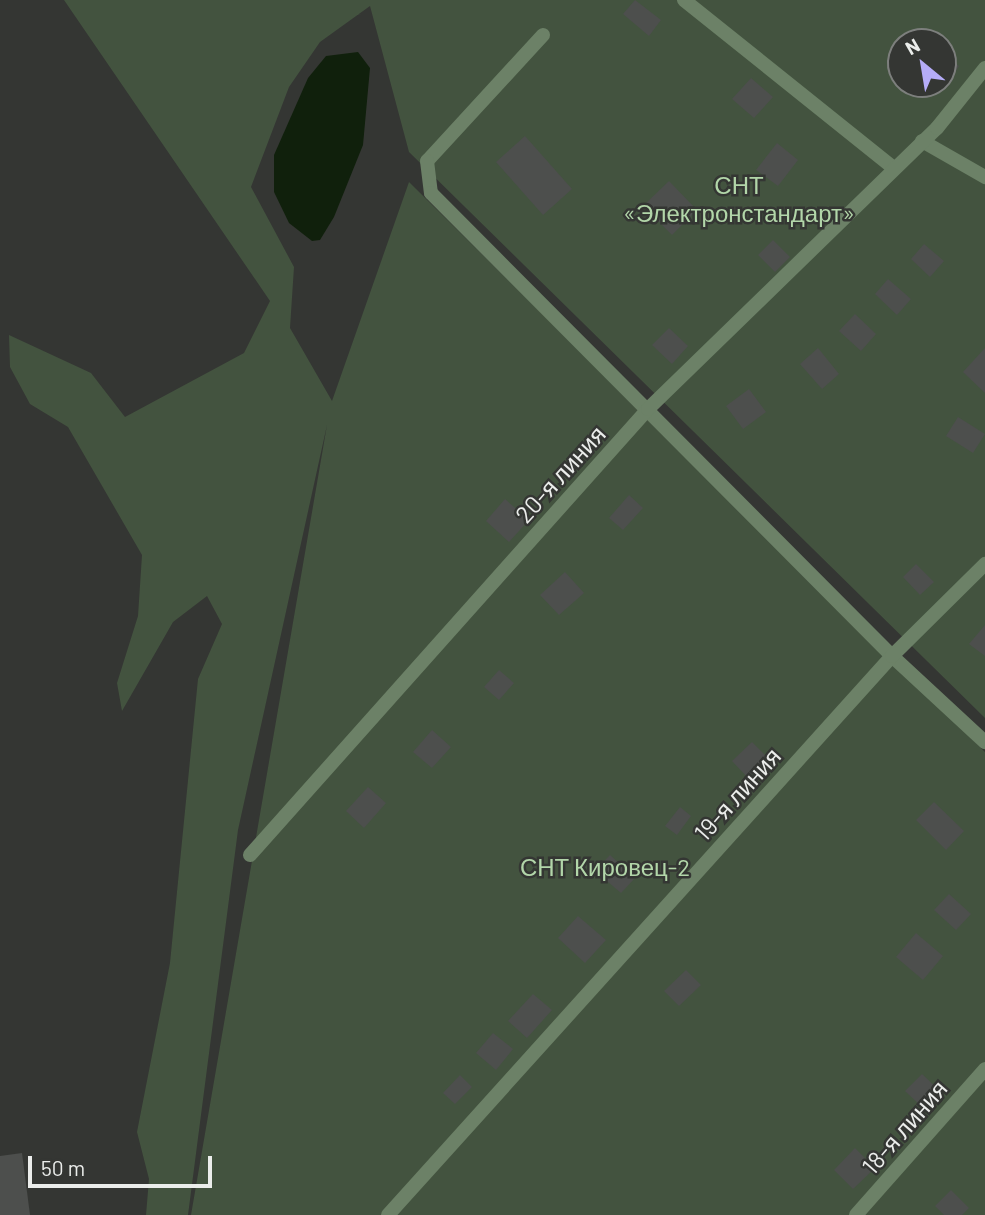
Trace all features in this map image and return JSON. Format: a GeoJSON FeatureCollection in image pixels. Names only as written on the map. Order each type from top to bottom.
{"type":"FeatureCollection","features":[{"type":"Feature","properties":{"kind":"street"},"geometry":{"type":"LineString","coordinates":[[684,0],[894,168]]}},
{"type":"Feature","properties":{"kind":"street"},"geometry":{"type":"LineString","coordinates":[[543,35],[427,161],[431,193],[892,656],[985,742]]}},
{"type":"Feature","properties":{"kind":"street","name":"20-я линия"},"geometry":{"type":"LineString","coordinates":[[250,855],[648,409],[922,141],[985,68]]}},
{"type":"Feature","properties":{"kind":"street"},"geometry":{"type":"LineString","coordinates":[[922,141],[985,177]]}},
{"type":"Feature","properties":{"kind":"street","name":"19-я линия"},"geometry":{"type":"LineString","coordinates":[[388,1215],[892,656],[985,564]]}},
{"type":"Feature","properties":{"kind":"street","name":"18-я линия"},"geometry":{"type":"LineString","coordinates":[[856,1215],[985,1069]]}},
{"type":"Feature","properties":{"kind":"green space"},"geometry":{"type":"Polygon","coordinates":[[[64,0],[985,0],[985,718],[409,152],[370,6],[320,42],[289,87],[251,187],[294,267],[290,328],[332,401],[409,182],[985,752],[985,1215],[191,1215],[327,425],[238,830],[188,1215],[146,1215],[149,1179],[137,1132],[170,963],[198,679],[222,624],[207,596],[173,622],[122,711],[117,683],[138,616],[142,555],[68,427],[30,404],[10,367],[9,335],[91,373],[125,417],[244,353],[270,301],[64,0]]]}},
{"type":"Feature","properties":{"kind":"shaded area"},"geometry":{"type":"Polygon","coordinates":[[[358,52],[370,68],[363,145],[334,217],[320,240],[312,241],[289,223],[274,192],[274,155],[308,78],[326,56],[358,52]]]}},
{"type":"Feature","properties":{"kind":"building"},"geometry":{"type":"Polygon","coordinates":[[[635,0],[661,20],[649,36],[623,14],[635,0]]]}},
{"type":"Feature","properties":{"kind":"building"},"geometry":{"type":"Polygon","coordinates":[[[751,78],[773,97],[754,118],[732,99],[751,78]]]}},
{"type":"Feature","properties":{"kind":"building"},"geometry":{"type":"Polygon","coordinates":[[[525,136],[572,189],[543,215],[496,162],[525,136]]]}},
{"type":"Feature","properties":{"kind":"building"},"geometry":{"type":"Polygon","coordinates":[[[777,143],[798,160],[778,186],[756,170],[777,143]]]}},
{"type":"Feature","properties":{"kind":"building"},"geometry":{"type":"Polygon","coordinates":[[[669,181],[697,210],[672,235],[643,206],[669,181]]]}},
{"type":"Feature","properties":{"kind":"building"},"geometry":{"type":"Polygon","coordinates":[[[773,240],[790,257],[775,272],[758,255],[773,240]]]}},
{"type":"Feature","properties":{"kind":"building"},"geometry":{"type":"Polygon","coordinates":[[[924,244],[944,261],[930,277],[911,259],[924,244]]]}},
{"type":"Feature","properties":{"kind":"building"},"geometry":{"type":"Polygon","coordinates":[[[888,279],[911,299],[897,315],[875,294],[888,279]]]}},
{"type":"Feature","properties":{"kind":"building"},"geometry":{"type":"Polygon","coordinates":[[[855,314],[876,334],[861,351],[839,331],[855,314]]]}},
{"type":"Feature","properties":{"kind":"building"},"geometry":{"type":"Polygon","coordinates":[[[669,328],[688,346],[672,364],[652,345],[669,328]]]}},
{"type":"Feature","properties":{"kind":"building"},"geometry":{"type":"Polygon","coordinates":[[[818,348],[839,374],[822,389],[800,364],[818,348]]]}},
{"type":"Feature","properties":{"kind":"building"},"geometry":{"type":"Polygon","coordinates":[[[985,348],[985,393],[963,372],[985,348]]]}},
{"type":"Feature","properties":{"kind":"building"},"geometry":{"type":"Polygon","coordinates":[[[749,389],[766,412],[743,429],[726,406],[749,389]]]}},
{"type":"Feature","properties":{"kind":"building"},"geometry":{"type":"Polygon","coordinates":[[[958,417],[985,434],[973,453],[946,436],[958,417]]]}},
{"type":"Feature","properties":{"kind":"building"},"geometry":{"type":"Polygon","coordinates":[[[629,495],[643,508],[623,530],[609,518],[629,495]]]}},
{"type":"Feature","properties":{"kind":"building"},"geometry":{"type":"Polygon","coordinates":[[[505,499],[529,520],[509,542],[486,521],[505,499]]]}},
{"type":"Feature","properties":{"kind":"building"},"geometry":{"type":"Polygon","coordinates":[[[916,564],[934,582],[920,595],[903,577],[916,564]]]}},
{"type":"Feature","properties":{"kind":"building"},"geometry":{"type":"Polygon","coordinates":[[[565,572],[584,593],[559,615],[540,595],[565,572]]]}},
{"type":"Feature","properties":{"kind":"building"},"geometry":{"type":"Polygon","coordinates":[[[985,625],[985,656],[969,644],[985,625]]]}},
{"type":"Feature","properties":{"kind":"building"},"geometry":{"type":"Polygon","coordinates":[[[499,670],[514,683],[499,700],[484,687],[499,670]]]}},
{"type":"Feature","properties":{"kind":"building"},"geometry":{"type":"Polygon","coordinates":[[[432,730],[451,747],[432,768],[413,752],[432,730]]]}},
{"type":"Feature","properties":{"kind":"building"},"geometry":{"type":"Polygon","coordinates":[[[752,742],[769,759],[748,778],[732,761],[752,742]]]}},
{"type":"Feature","properties":{"kind":"building"},"geometry":{"type":"Polygon","coordinates":[[[368,787],[386,803],[364,828],[346,811],[368,787]]]}},
{"type":"Feature","properties":{"kind":"building"},"geometry":{"type":"Polygon","coordinates":[[[934,802],[964,831],[946,850],[916,820],[934,802]]]}},
{"type":"Feature","properties":{"kind":"building"},"geometry":{"type":"Polygon","coordinates":[[[680,807],[691,816],[677,835],[665,826],[680,807]]]}},
{"type":"Feature","properties":{"kind":"building"},"geometry":{"type":"Polygon","coordinates":[[[610,855],[635,878],[621,893],[595,871],[610,855]]]}},
{"type":"Feature","properties":{"kind":"building"},"geometry":{"type":"Polygon","coordinates":[[[949,894],[971,914],[956,930],[934,910],[949,894]]]}},
{"type":"Feature","properties":{"kind":"building"},"geometry":{"type":"Polygon","coordinates":[[[578,916],[606,940],[585,963],[558,938],[578,916]]]}},
{"type":"Feature","properties":{"kind":"building"},"geometry":{"type":"Polygon","coordinates":[[[916,933],[943,956],[923,980],[896,957],[916,933]]]}},
{"type":"Feature","properties":{"kind":"building"},"geometry":{"type":"Polygon","coordinates":[[[686,970],[701,985],[679,1006],[664,991],[686,970]]]}},
{"type":"Feature","properties":{"kind":"building"},"geometry":{"type":"Polygon","coordinates":[[[533,994],[552,1010],[527,1038],[508,1021],[533,994]]]}},
{"type":"Feature","properties":{"kind":"building"},"geometry":{"type":"Polygon","coordinates":[[[493,1033],[513,1049],[496,1070],[476,1053],[493,1033]]]}},
{"type":"Feature","properties":{"kind":"building"},"geometry":{"type":"Polygon","coordinates":[[[922,1074],[940,1091],[923,1108],[905,1091],[922,1074]]]}},
{"type":"Feature","properties":{"kind":"building"},"geometry":{"type":"Polygon","coordinates":[[[460,1075],[472,1087],[455,1104],[443,1093],[460,1075]]]}},
{"type":"Feature","properties":{"kind":"building"},"geometry":{"type":"Polygon","coordinates":[[[855,1148],[875,1168],[853,1189],[834,1170],[855,1148]]]}},
{"type":"Feature","properties":{"kind":"building"},"geometry":{"type":"Polygon","coordinates":[[[22,1153],[30,1215],[0,1215],[0,1156],[22,1153]]]}},
{"type":"Feature","properties":{"kind":"building"},"geometry":{"type":"Polygon","coordinates":[[[951,1190],[969,1208],[962,1215],[944,1215],[935,1206],[951,1190]]]}},
{"type":"Feature","properties":{"kind":"park label","name":"СНТ «Электронстандарт»"},"geometry":{"type":"Point","coordinates":[739,199]}},
{"type":"Feature","properties":{"kind":"park label","name":"СНТ Кировец-2"},"geometry":{"type":"Point","coordinates":[605,867]}}]}
